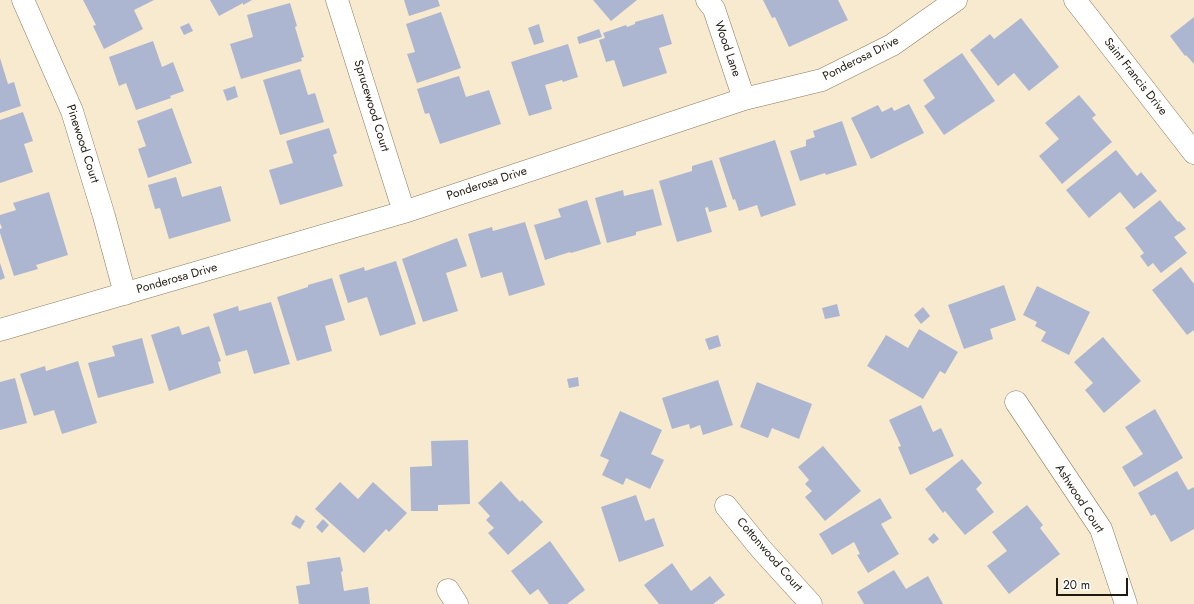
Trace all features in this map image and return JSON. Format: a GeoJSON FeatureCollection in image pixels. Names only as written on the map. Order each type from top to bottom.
{"type":"FeatureCollection","features":[{"type":"Feature","properties":{"kind":"street","name":"Pinewood Court"},"geometry":{"type":"LineString","coordinates":[[23,0],[72,111],[104,216],[125,294]]}},
{"type":"Feature","properties":{"kind":"street","name":"Sprucewood Court"},"geometry":{"type":"LineString","coordinates":[[337,0],[404,212]]}},
{"type":"Feature","properties":{"kind":"street","name":"Wood Lane"},"geometry":{"type":"LineString","coordinates":[[707,0],[714,9],[744,99]]}},
{"type":"Feature","properties":{"kind":"street","name":"Ponderosa Drive"},"geometry":{"type":"LineString","coordinates":[[0,330],[404,212],[744,99],[822,80],[892,45],[956,0]]}},
{"type":"Feature","properties":{"kind":"street","name":"Saint Francis Drive"},"geometry":{"type":"LineString","coordinates":[[1075,0],[1194,153]]}},
{"type":"Feature","properties":{"kind":"street","name":"Ashwood Court"},"geometry":{"type":"LineString","coordinates":[[1016,402],[1101,529],[1126,604]]}},
{"type":"Feature","properties":{"kind":"street","name":"Cottonwood Court"},"geometry":{"type":"LineString","coordinates":[[726,506],[761,549],[811,604]]}},
{"type":"Feature","properties":{"kind":"building"},"geometry":{"type":"Polygon","coordinates":[[[83,0],[154,0],[134,10],[143,29],[104,49],[93,26],[96,25],[83,0]]]}},
{"type":"Feature","properties":{"kind":"building"},"geometry":{"type":"Polygon","coordinates":[[[210,0],[252,0],[243,5],[243,3],[219,16],[210,0]]]}},
{"type":"Feature","properties":{"kind":"building"},"geometry":{"type":"Polygon","coordinates":[[[404,0],[438,0],[440,6],[409,16],[404,0]]]}},
{"type":"Feature","properties":{"kind":"building"},"geometry":{"type":"Polygon","coordinates":[[[593,0],[637,0],[611,21],[593,0]]]}},
{"type":"Feature","properties":{"kind":"building"},"geometry":{"type":"Polygon","coordinates":[[[763,0],[838,0],[848,20],[789,47],[775,17],[772,18],[763,0]]]}},
{"type":"Feature","properties":{"kind":"building"},"geometry":{"type":"Polygon","coordinates":[[[290,3],[304,57],[301,58],[302,61],[241,79],[230,44],[253,37],[247,15],[290,3]]]}},
{"type":"Feature","properties":{"kind":"building"},"geometry":{"type":"Polygon","coordinates":[[[441,12],[461,68],[417,83],[407,54],[415,52],[406,24],[441,12]]]}},
{"type":"Feature","properties":{"kind":"building"},"geometry":{"type":"Polygon","coordinates":[[[663,14],[672,44],[659,48],[667,73],[623,87],[614,60],[606,62],[599,40],[605,38],[603,33],[626,25],[627,27],[635,24],[635,22],[663,14]]]}},
{"type":"Feature","properties":{"kind":"building"},"geometry":{"type":"Polygon","coordinates":[[[1194,17],[1194,64],[1186,55],[1185,56],[1170,36],[1194,17]]]}},
{"type":"Feature","properties":{"kind":"building"},"geometry":{"type":"Polygon","coordinates":[[[1021,18],[1059,67],[1029,91],[1014,73],[998,86],[970,50],[990,34],[994,39],[1021,18]]]}},
{"type":"Feature","properties":{"kind":"building"},"geometry":{"type":"Polygon","coordinates":[[[189,23],[193,31],[184,35],[180,27],[189,23]]]}},
{"type":"Feature","properties":{"kind":"building"},"geometry":{"type":"Polygon","coordinates":[[[539,24],[544,42],[534,45],[528,28],[539,24]]]}},
{"type":"Feature","properties":{"kind":"building"},"geometry":{"type":"Polygon","coordinates":[[[599,29],[602,37],[579,44],[577,37],[599,29]]]}},
{"type":"Feature","properties":{"kind":"building"},"geometry":{"type":"Polygon","coordinates":[[[153,41],[162,67],[173,62],[184,91],[170,96],[171,98],[136,110],[126,83],[119,86],[109,57],[153,41]]]}},
{"type":"Feature","properties":{"kind":"building"},"geometry":{"type":"Polygon","coordinates":[[[568,44],[578,77],[563,82],[562,80],[545,85],[552,109],[529,116],[511,62],[568,44]]]}},
{"type":"Feature","properties":{"kind":"building"},"geometry":{"type":"Polygon","coordinates":[[[962,53],[995,101],[944,135],[924,106],[935,98],[923,80],[962,53]]]}},
{"type":"Feature","properties":{"kind":"building"},"geometry":{"type":"Polygon","coordinates":[[[0,58],[8,84],[14,82],[21,106],[0,113],[0,58]]]}},
{"type":"Feature","properties":{"kind":"building"},"geometry":{"type":"Polygon","coordinates":[[[300,69],[308,95],[315,93],[324,122],[280,135],[263,80],[300,69]]]}},
{"type":"Feature","properties":{"kind":"building"},"geometry":{"type":"Polygon","coordinates":[[[459,76],[466,97],[489,90],[501,124],[440,144],[429,113],[425,114],[417,89],[459,76]]]}},
{"type":"Feature","properties":{"kind":"building"},"geometry":{"type":"Polygon","coordinates":[[[235,86],[238,97],[227,101],[223,90],[235,86]]]}},
{"type":"Feature","properties":{"kind":"building"},"geometry":{"type":"Polygon","coordinates":[[[1079,95],[1096,115],[1092,118],[1112,142],[1062,184],[1039,156],[1059,139],[1045,123],[1079,95]]]}},
{"type":"Feature","properties":{"kind":"building"},"geometry":{"type":"Polygon","coordinates":[[[909,104],[924,133],[871,159],[851,118],[878,105],[882,112],[892,107],[894,111],[909,104]]]}},
{"type":"Feature","properties":{"kind":"building"},"geometry":{"type":"Polygon","coordinates":[[[172,108],[192,163],[148,178],[138,149],[146,146],[137,121],[172,108]]]}},
{"type":"Feature","properties":{"kind":"building"},"geometry":{"type":"Polygon","coordinates":[[[23,112],[33,141],[24,144],[33,172],[0,183],[0,120],[23,112]]]}},
{"type":"Feature","properties":{"kind":"building"},"geometry":{"type":"Polygon","coordinates":[[[842,121],[857,165],[826,175],[825,173],[800,181],[790,151],[806,146],[806,140],[815,137],[813,131],[842,121]]]}},
{"type":"Feature","properties":{"kind":"building"},"geometry":{"type":"Polygon","coordinates":[[[329,128],[337,153],[333,155],[343,186],[280,205],[269,170],[293,163],[286,141],[329,128]]]}},
{"type":"Feature","properties":{"kind":"building"},"geometry":{"type":"Polygon","coordinates":[[[775,140],[796,205],[761,217],[757,205],[739,211],[735,199],[733,200],[719,158],[775,140]]]}},
{"type":"Feature","properties":{"kind":"building"},"geometry":{"type":"Polygon","coordinates":[[[1116,150],[1137,176],[1141,172],[1157,191],[1134,209],[1120,192],[1089,218],[1066,190],[1116,150]]]}},
{"type":"Feature","properties":{"kind":"building"},"geometry":{"type":"Polygon","coordinates":[[[712,160],[727,207],[709,212],[708,207],[705,208],[712,232],[677,242],[659,181],[692,171],[692,166],[712,160]]]}},
{"type":"Feature","properties":{"kind":"building"},"geometry":{"type":"Polygon","coordinates":[[[176,177],[182,197],[221,186],[231,221],[169,239],[160,208],[155,209],[148,185],[176,177]]]}},
{"type":"Feature","properties":{"kind":"building"},"geometry":{"type":"Polygon","coordinates":[[[653,189],[662,225],[636,232],[636,235],[607,243],[595,198],[623,190],[624,196],[653,189]]]}},
{"type":"Feature","properties":{"kind":"building"},"geometry":{"type":"Polygon","coordinates":[[[49,192],[68,255],[36,265],[38,269],[14,276],[0,233],[0,229],[2,228],[0,223],[0,215],[16,210],[13,203],[49,192]]]}},
{"type":"Feature","properties":{"kind":"building"},"geometry":{"type":"Polygon","coordinates":[[[587,200],[601,244],[545,260],[534,225],[561,217],[558,209],[587,200]]]}},
{"type":"Feature","properties":{"kind":"building"},"geometry":{"type":"Polygon","coordinates":[[[1160,200],[1178,222],[1179,221],[1186,229],[1174,237],[1187,253],[1161,273],[1153,263],[1148,267],[1140,256],[1144,253],[1125,228],[1160,200]]]}},
{"type":"Feature","properties":{"kind":"building"},"geometry":{"type":"Polygon","coordinates":[[[525,222],[545,285],[509,296],[502,272],[481,278],[468,234],[492,227],[493,231],[525,222]]]}},
{"type":"Feature","properties":{"kind":"building"},"geometry":{"type":"Polygon","coordinates":[[[457,238],[467,266],[446,273],[458,311],[423,322],[402,259],[457,238]]]}},
{"type":"Feature","properties":{"kind":"building"},"geometry":{"type":"Polygon","coordinates":[[[396,261],[416,324],[380,336],[367,297],[348,303],[339,275],[364,267],[365,271],[396,261]]]}},
{"type":"Feature","properties":{"kind":"building"},"geometry":{"type":"Polygon","coordinates":[[[0,263],[5,278],[0,280],[0,263]]]}},
{"type":"Feature","properties":{"kind":"building"},"geometry":{"type":"Polygon","coordinates":[[[1181,267],[1194,284],[1194,330],[1187,335],[1152,290],[1181,267]]]}},
{"type":"Feature","properties":{"kind":"building"},"geometry":{"type":"Polygon","coordinates":[[[332,278],[345,320],[325,326],[332,351],[297,361],[277,297],[308,287],[308,285],[332,278]]]}},
{"type":"Feature","properties":{"kind":"building"},"geometry":{"type":"Polygon","coordinates":[[[1004,285],[1016,320],[990,329],[993,339],[964,349],[948,305],[1004,285]]]}},
{"type":"Feature","properties":{"kind":"building"},"geometry":{"type":"Polygon","coordinates":[[[1037,286],[1090,312],[1069,355],[1041,341],[1046,332],[1035,326],[1037,322],[1023,315],[1037,286]]]}},
{"type":"Feature","properties":{"kind":"building"},"geometry":{"type":"Polygon","coordinates":[[[271,302],[290,364],[254,374],[247,350],[226,356],[213,314],[238,306],[239,311],[271,302]]]}},
{"type":"Feature","properties":{"kind":"building"},"geometry":{"type":"Polygon","coordinates":[[[837,304],[840,316],[825,319],[822,308],[837,304]]]}},
{"type":"Feature","properties":{"kind":"building"},"geometry":{"type":"Polygon","coordinates":[[[923,307],[930,316],[921,324],[914,315],[923,307]]]}},
{"type":"Feature","properties":{"kind":"building"},"geometry":{"type":"Polygon","coordinates":[[[179,326],[182,335],[209,326],[221,361],[218,362],[221,373],[169,391],[151,335],[179,326]]]}},
{"type":"Feature","properties":{"kind":"building"},"geometry":{"type":"Polygon","coordinates":[[[919,329],[958,352],[945,374],[940,371],[923,399],[867,366],[886,335],[908,348],[919,329]]]}},
{"type":"Feature","properties":{"kind":"building"},"geometry":{"type":"Polygon","coordinates":[[[718,335],[721,346],[709,350],[705,339],[718,335]]]}},
{"type":"Feature","properties":{"kind":"building"},"geometry":{"type":"Polygon","coordinates":[[[1103,337],[1141,381],[1104,413],[1085,390],[1093,383],[1074,362],[1103,337]]]}},
{"type":"Feature","properties":{"kind":"building"},"geometry":{"type":"Polygon","coordinates":[[[142,338],[154,383],[98,398],[88,363],[115,356],[112,346],[142,338]]]}},
{"type":"Feature","properties":{"kind":"building"},"geometry":{"type":"Polygon","coordinates":[[[78,361],[97,423],[62,434],[54,410],[34,416],[20,374],[45,366],[46,371],[78,361]]]}},
{"type":"Feature","properties":{"kind":"building"},"geometry":{"type":"Polygon","coordinates":[[[578,377],[579,386],[569,388],[567,379],[578,377]]]}},
{"type":"Feature","properties":{"kind":"building"},"geometry":{"type":"Polygon","coordinates":[[[15,378],[27,423],[0,430],[0,382],[15,378]]]}},
{"type":"Feature","properties":{"kind":"building"},"geometry":{"type":"Polygon","coordinates":[[[718,380],[733,425],[703,435],[700,425],[690,429],[689,424],[672,429],[662,398],[718,380]]]}},
{"type":"Feature","properties":{"kind":"building"},"geometry":{"type":"Polygon","coordinates":[[[757,382],[812,404],[799,439],[772,428],[768,438],[740,427],[757,382]]]}},
{"type":"Feature","properties":{"kind":"building"},"geometry":{"type":"Polygon","coordinates":[[[921,405],[933,432],[941,428],[954,456],[910,475],[898,447],[901,446],[889,420],[921,405]]]}},
{"type":"Feature","properties":{"kind":"building"},"geometry":{"type":"Polygon","coordinates":[[[1155,409],[1183,458],[1134,487],[1122,467],[1143,454],[1125,427],[1155,409]]]}},
{"type":"Feature","properties":{"kind":"building"},"geometry":{"type":"Polygon","coordinates":[[[620,411],[662,430],[651,454],[664,460],[650,489],[626,478],[623,485],[602,475],[609,460],[600,456],[620,411]]]}},
{"type":"Feature","properties":{"kind":"building"},"geometry":{"type":"Polygon","coordinates":[[[468,440],[470,504],[438,505],[438,511],[411,511],[410,467],[432,466],[431,441],[468,440]]]}},
{"type":"Feature","properties":{"kind":"building"},"geometry":{"type":"Polygon","coordinates":[[[823,446],[861,491],[825,521],[805,497],[812,491],[805,484],[809,480],[798,467],[823,446]]]}},
{"type":"Feature","properties":{"kind":"building"},"geometry":{"type":"Polygon","coordinates":[[[962,459],[982,483],[976,489],[994,512],[965,535],[945,511],[943,513],[925,489],[962,459]]]}},
{"type":"Feature","properties":{"kind":"building"},"geometry":{"type":"Polygon","coordinates":[[[1177,471],[1188,490],[1194,487],[1194,529],[1171,542],[1155,514],[1151,516],[1138,493],[1177,471]]]}},
{"type":"Feature","properties":{"kind":"building"},"geometry":{"type":"Polygon","coordinates":[[[501,481],[520,502],[522,500],[543,522],[508,555],[488,533],[494,528],[486,520],[490,516],[478,503],[501,481]]]}},
{"type":"Feature","properties":{"kind":"building"},"geometry":{"type":"Polygon","coordinates":[[[340,482],[358,499],[373,482],[407,513],[389,532],[386,529],[364,553],[315,509],[340,482]]]}},
{"type":"Feature","properties":{"kind":"building"},"geometry":{"type":"Polygon","coordinates":[[[636,495],[645,521],[654,518],[664,546],[619,562],[601,507],[636,495]]]}},
{"type":"Feature","properties":{"kind":"building"},"geometry":{"type":"Polygon","coordinates":[[[880,498],[892,518],[881,524],[899,554],[868,573],[857,555],[860,554],[854,542],[832,555],[819,534],[880,498]]]}},
{"type":"Feature","properties":{"kind":"building"},"geometry":{"type":"Polygon","coordinates":[[[1027,505],[1043,525],[1040,528],[1060,554],[1009,594],[987,566],[1007,551],[992,532],[1027,505]]]}},
{"type":"Feature","properties":{"kind":"building"},"geometry":{"type":"Polygon","coordinates":[[[296,515],[305,521],[300,529],[291,524],[296,515]]]}},
{"type":"Feature","properties":{"kind":"building"},"geometry":{"type":"Polygon","coordinates":[[[323,519],[329,525],[322,533],[316,527],[323,519]]]}},
{"type":"Feature","properties":{"kind":"building"},"geometry":{"type":"Polygon","coordinates":[[[934,533],[939,539],[933,544],[928,539],[934,533]]]}},
{"type":"Feature","properties":{"kind":"building"},"geometry":{"type":"Polygon","coordinates":[[[550,541],[585,590],[567,604],[549,604],[538,589],[530,595],[511,571],[550,541]]]}},
{"type":"Feature","properties":{"kind":"building"},"geometry":{"type":"Polygon","coordinates":[[[340,557],[343,571],[341,572],[344,591],[368,587],[370,604],[299,604],[296,586],[310,584],[307,562],[340,557]]]}},
{"type":"Feature","properties":{"kind":"building"},"geometry":{"type":"Polygon","coordinates":[[[672,563],[691,591],[710,576],[725,595],[713,604],[659,604],[644,585],[672,563]]]}},
{"type":"Feature","properties":{"kind":"building"},"geometry":{"type":"Polygon","coordinates":[[[894,570],[906,589],[928,576],[943,604],[864,604],[857,592],[894,570]]]}}]}
